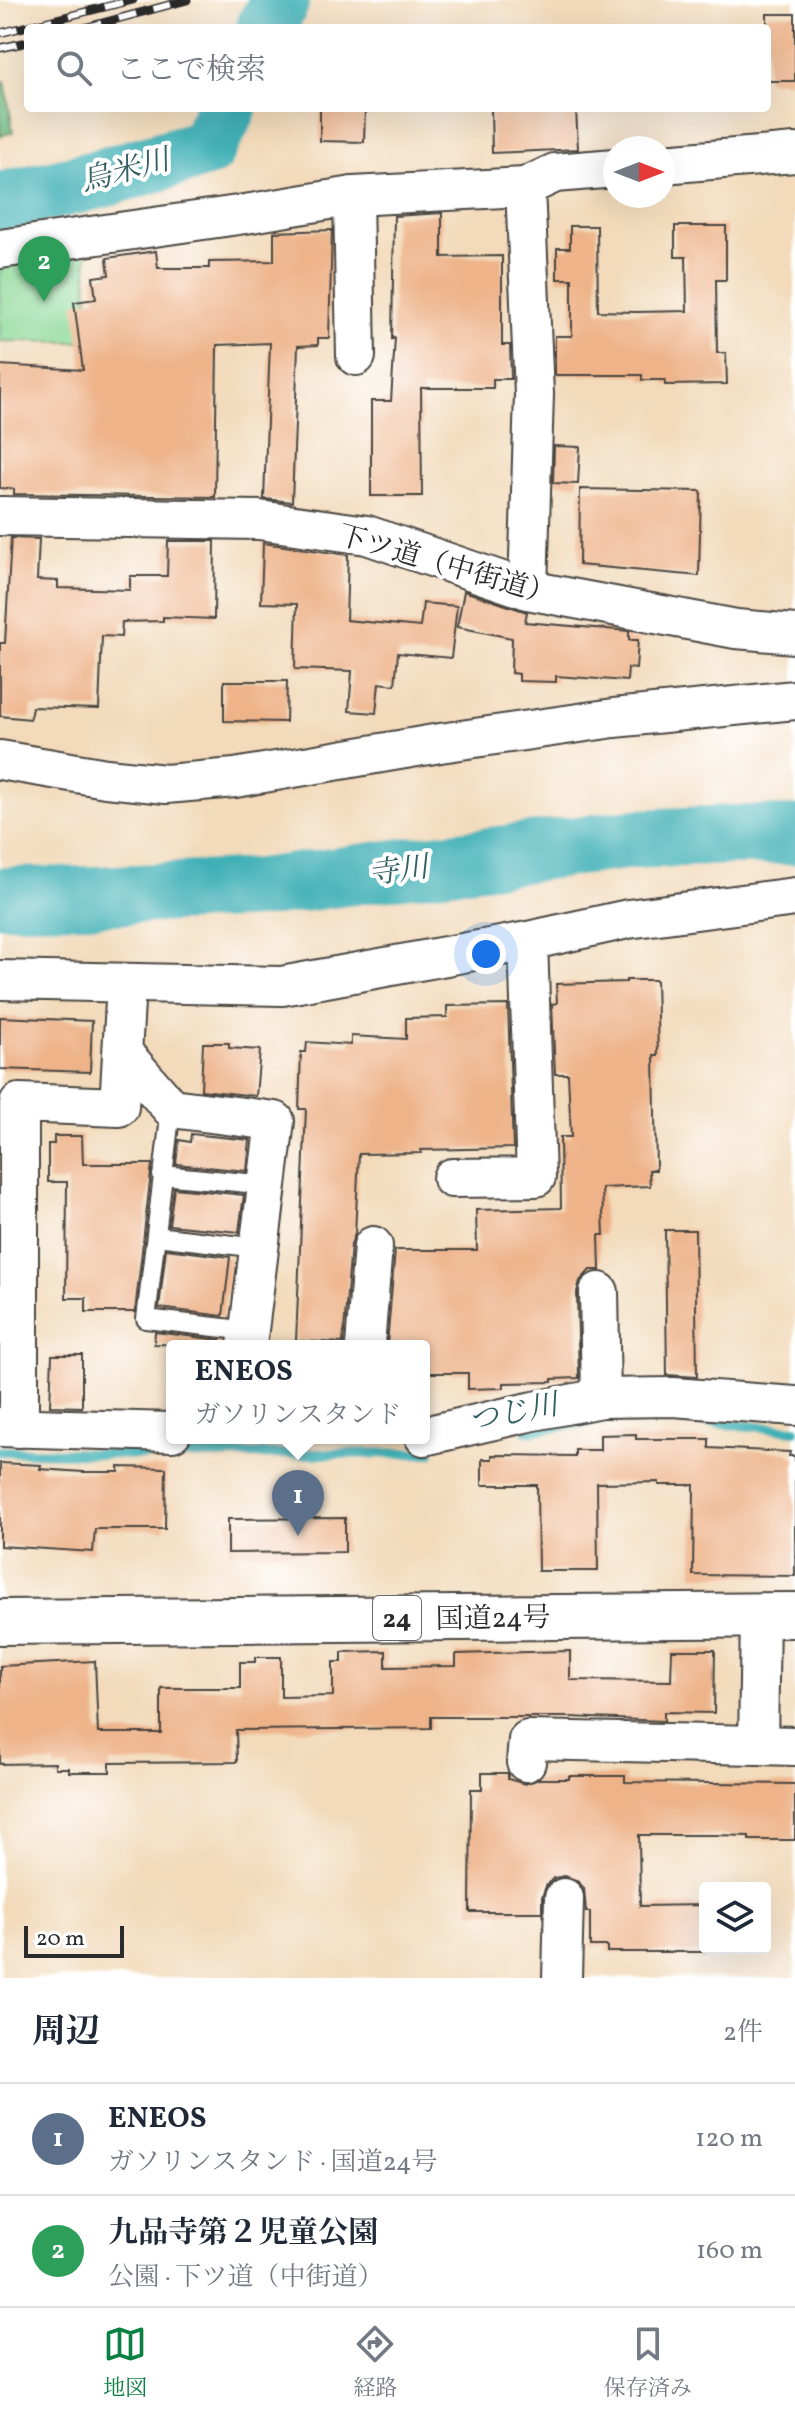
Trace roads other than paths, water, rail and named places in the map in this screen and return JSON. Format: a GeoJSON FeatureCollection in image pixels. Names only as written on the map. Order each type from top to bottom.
{"type":"FeatureCollection","features":[{"type":"Feature","properties":{"kind":"highway","name":"国道24号"},"geometry":{"type":"LineString","coordinates":[[0,1622],[777,1615]]}},
{"type":"Feature","properties":{"kind":"street"},"geometry":{"type":"LineString","coordinates":[[675,163],[795,153]]}},
{"type":"Feature","properties":{"kind":"street"},"geometry":{"type":"LineString","coordinates":[[0,249],[353,196],[525,187],[555,173],[603,169]]}},
{"type":"Feature","properties":{"kind":"street"},"geometry":{"type":"LineString","coordinates":[[525,187],[534,394],[528,590]]}},
{"type":"Feature","properties":{"kind":"street"},"geometry":{"type":"LineString","coordinates":[[353,196],[356,356]]}},
{"type":"Feature","properties":{"kind":"street","name":"下ツ道（中街道）"},"geometry":{"type":"LineString","coordinates":[[0,516],[259,520],[367,535],[528,590],[736,629],[795,634]]}},
{"type":"Feature","properties":{"kind":"street"},"geometry":{"type":"LineString","coordinates":[[0,760],[106,778],[166,784],[235,778],[440,743],[614,718],[795,700]]}},
{"type":"Feature","properties":{"kind":"street"},"geometry":{"type":"LineString","coordinates":[[0,980],[282,986],[528,941],[628,919],[795,897]]}},
{"type":"Feature","properties":{"kind":"street"},"geometry":{"type":"LineString","coordinates":[[452,1178],[536,1177],[528,941]]}},
{"type":"Feature","properties":{"kind":"street"},"geometry":{"type":"LineString","coordinates":[[126,984],[119,1107],[19,1103],[9,1427],[166,1432]]}},
{"type":"Feature","properties":{"kind":"street"},"geometry":{"type":"LineString","coordinates":[[123,1053],[171,1108],[275,1121],[248,1339]]}},
{"type":"Feature","properties":{"kind":"street"},"geometry":{"type":"LineString","coordinates":[[365,1340],[373,1246]]}},
{"type":"Feature","properties":{"kind":"street"},"geometry":{"type":"LineString","coordinates":[[599,1292],[601,1398]]}},
{"type":"Feature","properties":{"kind":"street"},"geometry":{"type":"LineString","coordinates":[[430,1435],[601,1398],[673,1397],[795,1406]]}},
{"type":"Feature","properties":{"kind":"street"},"geometry":{"type":"LineString","coordinates":[[758,1745],[777,1615]]}},
{"type":"Feature","properties":{"kind":"street"},"geometry":{"type":"LineString","coordinates":[[526,1762],[528,1740],[795,1746]]}},
{"type":"Feature","properties":{"kind":"street"},"geometry":{"type":"LineString","coordinates":[[562,1978],[564,1898]]}},
{"type":"Feature","properties":{"kind":"lane"},"geometry":{"type":"LineString","coordinates":[[171,1108],[146,1319],[248,1339]]}},
{"type":"Feature","properties":{"kind":"lane"},"geometry":{"type":"LineString","coordinates":[[162,1175],[267,1185]]}},
{"type":"Feature","properties":{"kind":"lane"},"geometry":{"type":"LineString","coordinates":[[156,1236],[259,1248]]}},
{"type":"Feature","properties":{"kind":"waterway","name":"烏米川"},"geometry":{"type":"LineString","coordinates":[[268,24],[280,0]]}},
{"type":"Feature","properties":{"kind":"waterway","name":"烏米川"},"geometry":{"type":"LineString","coordinates":[[0,202],[95,180],[206,148],[225,112]]}},
{"type":"Feature","properties":{"kind":"waterway","name":"寺川"},"geometry":{"type":"LineString","coordinates":[[0,897],[260,888],[633,839],[795,835]]}},
{"type":"Feature","properties":{"kind":"waterway","name":"つじ川"},"geometry":{"type":"LineString","coordinates":[[527,1431],[632,1416],[795,1430]]}},
{"type":"Feature","properties":{"kind":"waterway","name":"つじ川"},"geometry":{"type":"LineString","coordinates":[[0,1451],[143,1455],[430,1453]]}},
{"type":"Feature","properties":{"kind":"railway"},"geometry":{"type":"LineString","coordinates":[[36,24],[133,0]]}},
{"type":"Feature","properties":{"kind":"railway"},"geometry":{"type":"LineString","coordinates":[[99,24],[187,0]]}},
{"type":"Feature","properties":{"kind":"railway"},"geometry":{"type":"LineString","coordinates":[[0,33],[24,27]]}},
{"type":"Feature","properties":{"kind":"railway"},"geometry":{"type":"LineString","coordinates":[[0,48],[24,43]]}},
{"type":"Feature","properties":{"kind":"place","name":"九品寺第２児童公園"},"geometry":{"type":"Point","coordinates":[44,302]}},
{"type":"Feature","properties":{"kind":"place","name":"ENEOS"},"geometry":{"type":"Point","coordinates":[298,1536]}}]}
